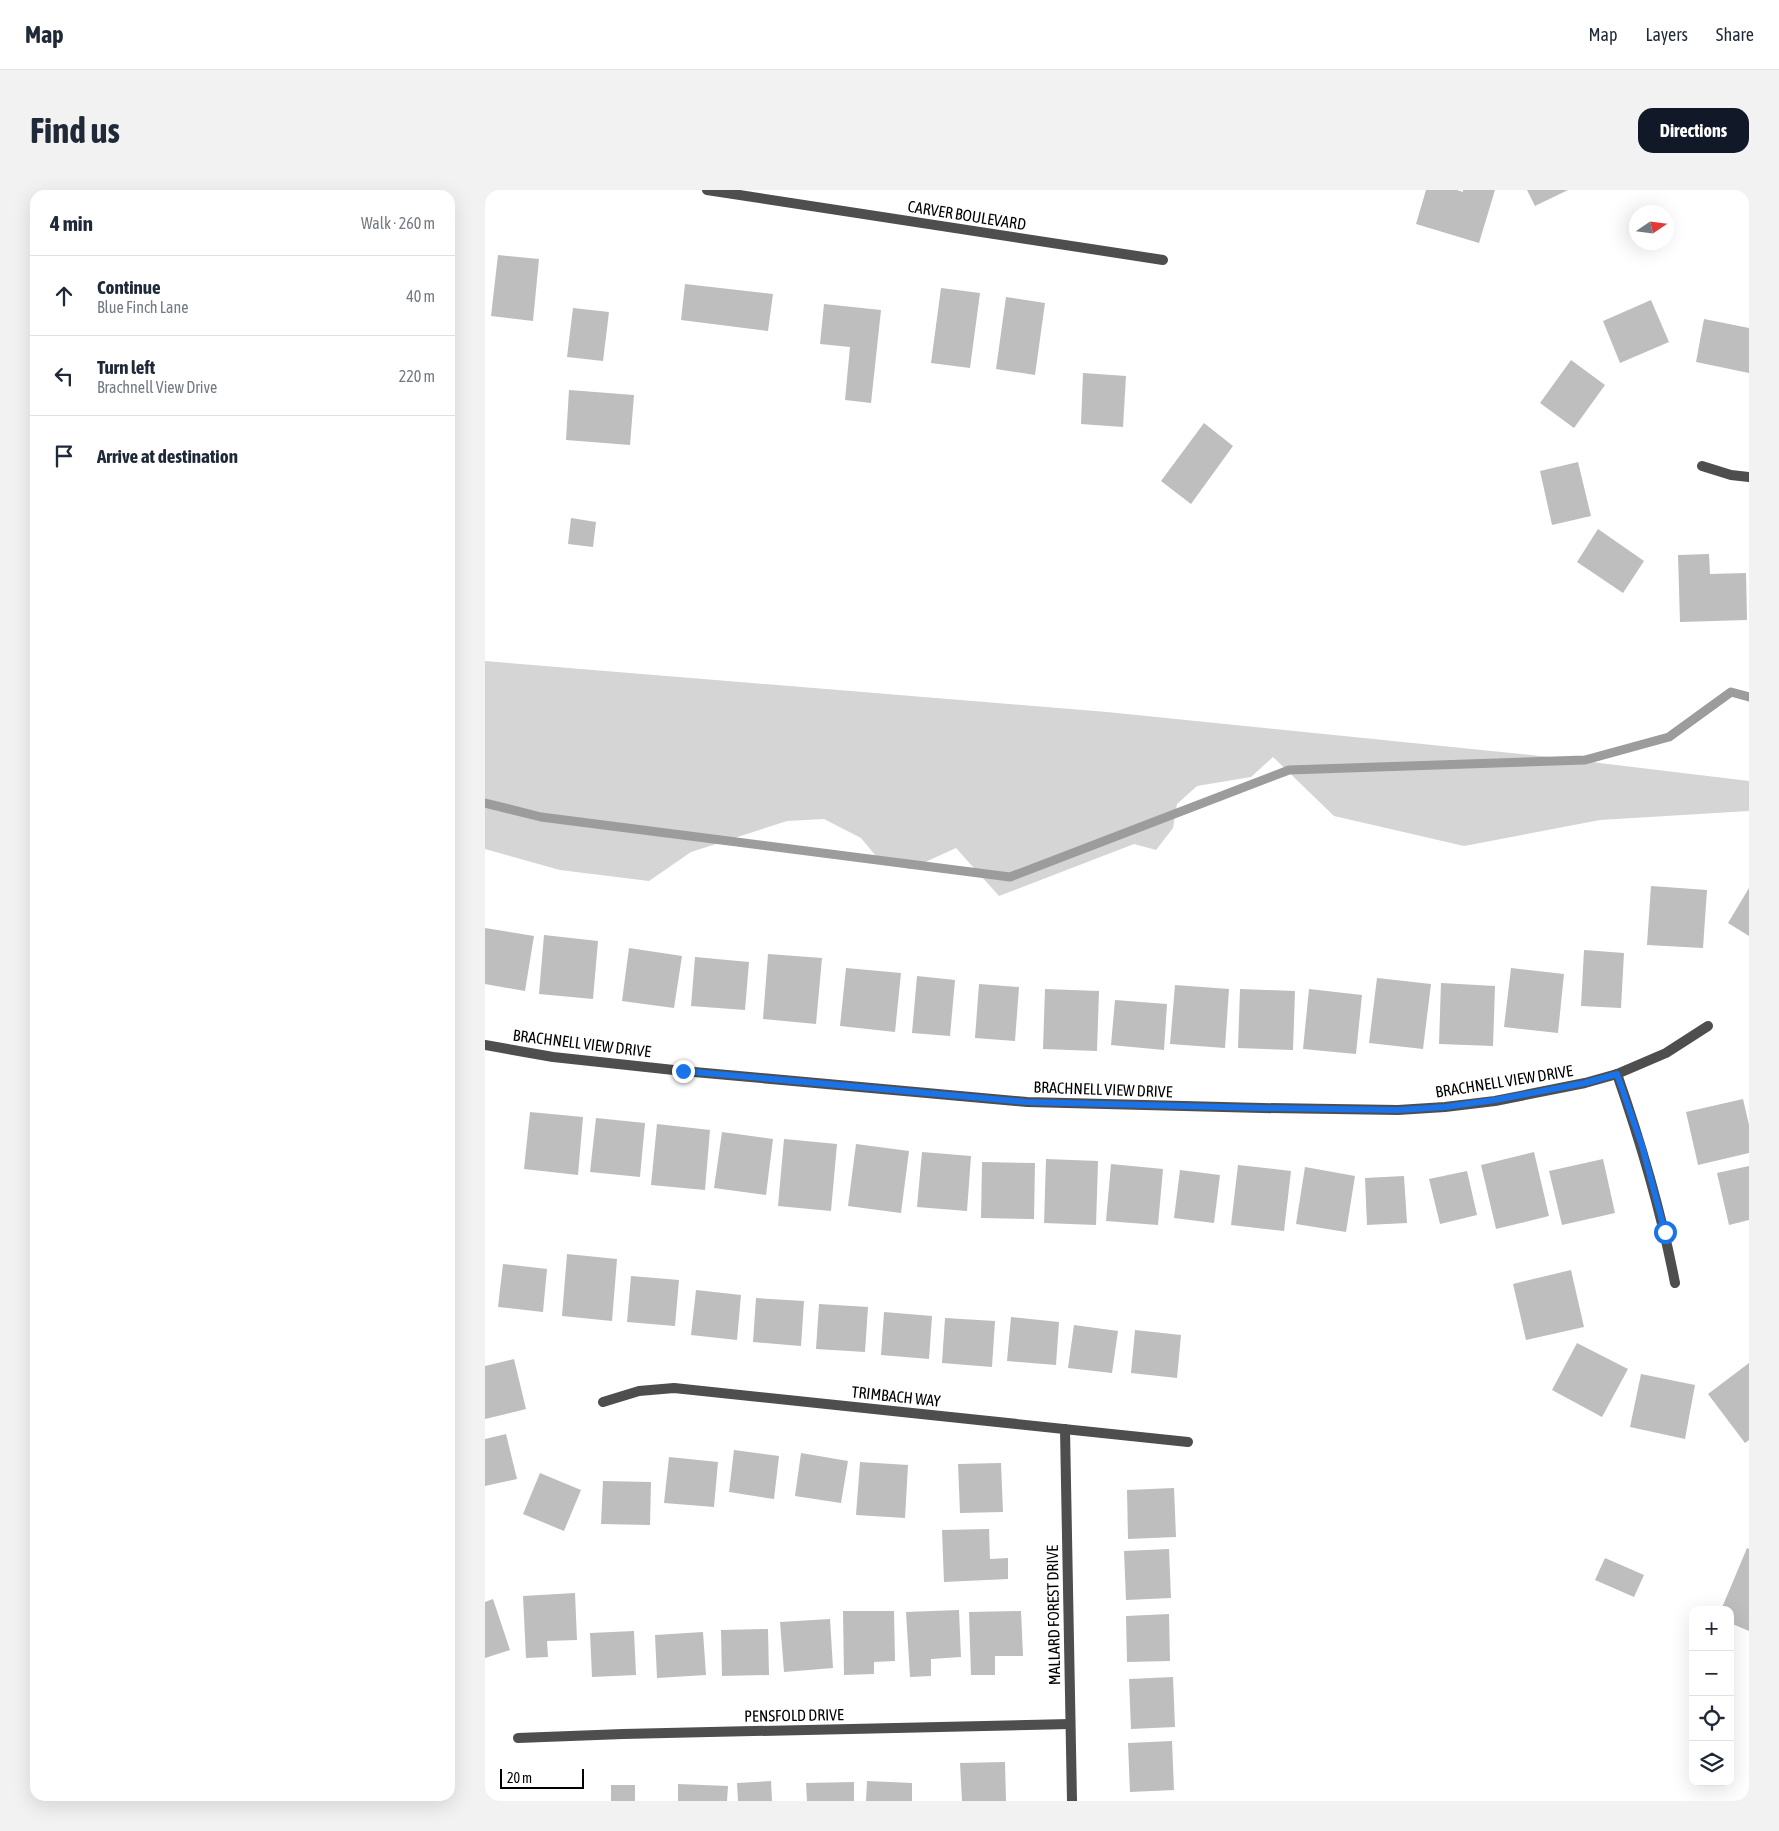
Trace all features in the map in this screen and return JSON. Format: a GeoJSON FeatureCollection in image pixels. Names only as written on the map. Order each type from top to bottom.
{"type":"FeatureCollection","features":[{"type":"Feature","properties":{"kind":"street","name":"CARVER BOULEVARD"},"geometry":{"type":"LineString","coordinates":[[707,190],[1163,260]]}},
{"type":"Feature","properties":{"kind":"street"},"geometry":{"type":"LineString","coordinates":[[1702,466],[1731,475],[1749,476]]}},
{"type":"Feature","properties":{"kind":"street","name":"BRACHNELL VIEW DRIVE"},"geometry":{"type":"LineString","coordinates":[[485,1045],[553,1057],[683,1071],[1027,1102],[1398,1110],[1445,1107],[1495,1100],[1585,1083],[1617,1074],[1666,1053],[1708,1026]]}},
{"type":"Feature","properties":{"kind":"street"},"geometry":{"type":"LineString","coordinates":[[1617,1074],[1642,1146],[1665,1232],[1675,1282]]}},
{"type":"Feature","properties":{"kind":"street","name":"TRIMBACH WAY"},"geometry":{"type":"LineString","coordinates":[[603,1402],[639,1391],[674,1388],[1187,1442]]}},
{"type":"Feature","properties":{"kind":"street","name":"MALLARD FOREST DRIVE"},"geometry":{"type":"LineString","coordinates":[[1065,1429],[1072,1801]]}},
{"type":"Feature","properties":{"kind":"street","name":"PENSFOLD DRIVE"},"geometry":{"type":"LineString","coordinates":[[518,1738],[633,1733],[1070,1724]]}},
{"type":"Feature","properties":{"kind":"shaded area"},"geometry":{"type":"Polygon","coordinates":[[[485,661],[1107,712],[1550,757],[1749,781],[1749,811],[1600,820],[1464,846],[1334,816],[1273,757],[1251,777],[1197,786],[1177,804],[1173,828],[1156,850],[1134,844],[999,896],[956,848],[910,869],[880,861],[861,838],[824,819],[787,821],[691,852],[649,881],[560,870],[485,849],[485,661]]]}},
{"type":"Feature","properties":{"kind":"building"},"geometry":{"type":"Polygon","coordinates":[[[1426,190],[1457,190],[1463,192],[1463,190],[1495,190],[1479,243],[1416,224],[1426,190]]]}},
{"type":"Feature","properties":{"kind":"building"},"geometry":{"type":"Polygon","coordinates":[[[1527,190],[1568,190],[1535,206],[1527,190]]]}},
{"type":"Feature","properties":{"kind":"building"},"geometry":{"type":"Polygon","coordinates":[[[498,255],[539,259],[533,321],[491,316],[498,255]]]}},
{"type":"Feature","properties":{"kind":"building"},"geometry":{"type":"Polygon","coordinates":[[[685,284],[773,294],[768,331],[681,320],[685,284]]]}},
{"type":"Feature","properties":{"kind":"building"},"geometry":{"type":"Polygon","coordinates":[[[941,288],[980,293],[970,368],[931,363],[941,288]]]}},
{"type":"Feature","properties":{"kind":"building"},"geometry":{"type":"Polygon","coordinates":[[[1006,297],[1045,303],[1035,375],[996,369],[1006,297]]]}},
{"type":"Feature","properties":{"kind":"building"},"geometry":{"type":"Polygon","coordinates":[[[1651,300],[1669,342],[1620,363],[1603,321],[1651,300]]]}},
{"type":"Feature","properties":{"kind":"building"},"geometry":{"type":"Polygon","coordinates":[[[824,304],[881,310],[871,403],[845,400],[850,347],[820,344],[824,304]]]}},
{"type":"Feature","properties":{"kind":"building"},"geometry":{"type":"Polygon","coordinates":[[[573,308],[609,312],[603,361],[567,357],[573,308]]]}},
{"type":"Feature","properties":{"kind":"building"},"geometry":{"type":"Polygon","coordinates":[[[1704,319],[1749,328],[1749,373],[1696,362],[1704,319]]]}},
{"type":"Feature","properties":{"kind":"building"},"geometry":{"type":"Polygon","coordinates":[[[1571,360],[1605,385],[1574,428],[1540,403],[1571,360]]]}},
{"type":"Feature","properties":{"kind":"building"},"geometry":{"type":"Polygon","coordinates":[[[1083,373],[1126,376],[1123,427],[1081,424],[1083,373]]]}},
{"type":"Feature","properties":{"kind":"building"},"geometry":{"type":"Polygon","coordinates":[[[569,390],[634,395],[630,445],[566,440],[569,390]]]}},
{"type":"Feature","properties":{"kind":"building"},"geometry":{"type":"Polygon","coordinates":[[[1204,423],[1233,446],[1191,504],[1161,481],[1204,423]]]}},
{"type":"Feature","properties":{"kind":"building"},"geometry":{"type":"Polygon","coordinates":[[[1578,462],[1591,516],[1552,525],[1540,471],[1578,462]]]}},
{"type":"Feature","properties":{"kind":"building"},"geometry":{"type":"Polygon","coordinates":[[[571,518],[596,522],[593,547],[568,544],[571,518]]]}},
{"type":"Feature","properties":{"kind":"building"},"geometry":{"type":"Polygon","coordinates":[[[1598,529],[1644,561],[1623,593],[1577,562],[1598,529]]]}},
{"type":"Feature","properties":{"kind":"building"},"geometry":{"type":"Polygon","coordinates":[[[1709,554],[1710,574],[1746,573],[1747,620],[1680,622],[1678,555],[1709,554]]]}},
{"type":"Feature","properties":{"kind":"building"},"geometry":{"type":"Polygon","coordinates":[[[1651,886],[1707,890],[1703,948],[1647,945],[1651,886]]]}},
{"type":"Feature","properties":{"kind":"building"},"geometry":{"type":"Polygon","coordinates":[[[1749,888],[1749,936],[1728,923],[1749,888]]]}},
{"type":"Feature","properties":{"kind":"building"},"geometry":{"type":"Polygon","coordinates":[[[485,928],[534,936],[525,991],[485,984],[485,928]]]}},
{"type":"Feature","properties":{"kind":"building"},"geometry":{"type":"Polygon","coordinates":[[[544,935],[598,941],[593,999],[539,994],[544,935]]]}},
{"type":"Feature","properties":{"kind":"building"},"geometry":{"type":"Polygon","coordinates":[[[629,948],[682,956],[674,1008],[622,1001],[629,948]]]}},
{"type":"Feature","properties":{"kind":"building"},"geometry":{"type":"Polygon","coordinates":[[[1584,950],[1624,953],[1621,1008],[1581,1006],[1584,950]]]}},
{"type":"Feature","properties":{"kind":"building"},"geometry":{"type":"Polygon","coordinates":[[[768,954],[822,958],[816,1024],[763,1019],[768,954]]]}},
{"type":"Feature","properties":{"kind":"building"},"geometry":{"type":"Polygon","coordinates":[[[695,957],[749,962],[745,1010],[691,1006],[695,957]]]}},
{"type":"Feature","properties":{"kind":"building"},"geometry":{"type":"Polygon","coordinates":[[[846,968],[901,973],[895,1032],[840,1026],[846,968]]]}},
{"type":"Feature","properties":{"kind":"building"},"geometry":{"type":"Polygon","coordinates":[[[1511,968],[1564,974],[1558,1033],[1504,1027],[1511,968]]]}},
{"type":"Feature","properties":{"kind":"building"},"geometry":{"type":"Polygon","coordinates":[[[917,976],[955,980],[950,1036],[912,1033],[917,976]]]}},
{"type":"Feature","properties":{"kind":"building"},"geometry":{"type":"Polygon","coordinates":[[[1377,978],[1431,984],[1423,1049],[1369,1043],[1377,978]]]}},
{"type":"Feature","properties":{"kind":"building"},"geometry":{"type":"Polygon","coordinates":[[[1441,983],[1495,986],[1493,1046],[1439,1044],[1441,983]]]}},
{"type":"Feature","properties":{"kind":"building"},"geometry":{"type":"Polygon","coordinates":[[[979,984],[1019,987],[1015,1041],[975,1038],[979,984]]]}},
{"type":"Feature","properties":{"kind":"building"},"geometry":{"type":"Polygon","coordinates":[[[1175,985],[1229,989],[1225,1048],[1170,1044],[1175,985]]]}},
{"type":"Feature","properties":{"kind":"building"},"geometry":{"type":"Polygon","coordinates":[[[1045,989],[1099,991],[1097,1051],[1043,1049],[1045,989]]]}},
{"type":"Feature","properties":{"kind":"building"},"geometry":{"type":"Polygon","coordinates":[[[1240,989],[1295,991],[1293,1050],[1238,1048],[1240,989]]]}},
{"type":"Feature","properties":{"kind":"building"},"geometry":{"type":"Polygon","coordinates":[[[1309,989],[1362,995],[1356,1054],[1303,1049],[1309,989]]]}},
{"type":"Feature","properties":{"kind":"building"},"geometry":{"type":"Polygon","coordinates":[[[1115,1000],[1167,1004],[1164,1050],[1111,1045],[1115,1000]]]}},
{"type":"Feature","properties":{"kind":"building"},"geometry":{"type":"Polygon","coordinates":[[[1743,1099],[1749,1125],[1749,1153],[1698,1165],[1686,1112],[1743,1099]]]}},
{"type":"Feature","properties":{"kind":"building"},"geometry":{"type":"Polygon","coordinates":[[[530,1112],[583,1117],[578,1175],[524,1169],[530,1112]]]}},
{"type":"Feature","properties":{"kind":"building"},"geometry":{"type":"Polygon","coordinates":[[[596,1118],[645,1123],[640,1177],[590,1172],[596,1118]]]}},
{"type":"Feature","properties":{"kind":"building"},"geometry":{"type":"Polygon","coordinates":[[[657,1124],[710,1130],[705,1190],[651,1185],[657,1124]]]}},
{"type":"Feature","properties":{"kind":"building"},"geometry":{"type":"Polygon","coordinates":[[[722,1132],[773,1139],[766,1195],[714,1188],[722,1132]]]}},
{"type":"Feature","properties":{"kind":"building"},"geometry":{"type":"Polygon","coordinates":[[[784,1139],[837,1144],[831,1211],[778,1206],[784,1139]]]}},
{"type":"Feature","properties":{"kind":"building"},"geometry":{"type":"Polygon","coordinates":[[[856,1144],[909,1151],[901,1213],[848,1206],[856,1144]]]}},
{"type":"Feature","properties":{"kind":"building"},"geometry":{"type":"Polygon","coordinates":[[[922,1152],[971,1156],[967,1211],[917,1207],[922,1152]]]}},
{"type":"Feature","properties":{"kind":"building"},"geometry":{"type":"Polygon","coordinates":[[[1534,1152],[1549,1216],[1496,1229],[1481,1165],[1534,1152]]]}},
{"type":"Feature","properties":{"kind":"building"},"geometry":{"type":"Polygon","coordinates":[[[1046,1159],[1098,1161],[1096,1225],[1044,1223],[1046,1159]]]}},
{"type":"Feature","properties":{"kind":"building"},"geometry":{"type":"Polygon","coordinates":[[[1603,1159],[1615,1213],[1562,1225],[1549,1171],[1603,1159]]]}},
{"type":"Feature","properties":{"kind":"building"},"geometry":{"type":"Polygon","coordinates":[[[982,1162],[1035,1163],[1034,1219],[981,1218],[982,1162]]]}},
{"type":"Feature","properties":{"kind":"building"},"geometry":{"type":"Polygon","coordinates":[[[1111,1164],[1163,1169],[1158,1225],[1106,1221],[1111,1164]]]}},
{"type":"Feature","properties":{"kind":"building"},"geometry":{"type":"Polygon","coordinates":[[[1238,1165],[1291,1171],[1284,1231],[1231,1225],[1238,1165]]]}},
{"type":"Feature","properties":{"kind":"building"},"geometry":{"type":"Polygon","coordinates":[[[1749,1166],[1749,1220],[1729,1225],[1717,1173],[1749,1166]]]}},
{"type":"Feature","properties":{"kind":"building"},"geometry":{"type":"Polygon","coordinates":[[[1305,1167],[1355,1176],[1346,1232],[1296,1224],[1305,1167]]]}},
{"type":"Feature","properties":{"kind":"building"},"geometry":{"type":"Polygon","coordinates":[[[1180,1170],[1220,1175],[1214,1223],[1174,1218],[1180,1170]]]}},
{"type":"Feature","properties":{"kind":"building"},"geometry":{"type":"Polygon","coordinates":[[[1467,1171],[1477,1215],[1440,1224],[1429,1179],[1467,1171]]]}},
{"type":"Feature","properties":{"kind":"building"},"geometry":{"type":"Polygon","coordinates":[[[1404,1176],[1407,1223],[1367,1225],[1365,1178],[1404,1176]]]}},
{"type":"Feature","properties":{"kind":"building"},"geometry":{"type":"Polygon","coordinates":[[[567,1254],[617,1259],[612,1321],[562,1316],[567,1254]]]}},
{"type":"Feature","properties":{"kind":"building"},"geometry":{"type":"Polygon","coordinates":[[[503,1264],[547,1269],[543,1312],[498,1307],[503,1264]]]}},
{"type":"Feature","properties":{"kind":"building"},"geometry":{"type":"Polygon","coordinates":[[[1571,1270],[1584,1327],[1526,1340],[1513,1284],[1571,1270]]]}},
{"type":"Feature","properties":{"kind":"building"},"geometry":{"type":"Polygon","coordinates":[[[631,1276],[679,1280],[675,1326],[627,1322],[631,1276]]]}},
{"type":"Feature","properties":{"kind":"building"},"geometry":{"type":"Polygon","coordinates":[[[696,1290],[741,1295],[737,1340],[691,1335],[696,1290]]]}},
{"type":"Feature","properties":{"kind":"building"},"geometry":{"type":"Polygon","coordinates":[[[756,1298],[804,1301],[801,1346],[753,1342],[756,1298]]]}},
{"type":"Feature","properties":{"kind":"building"},"geometry":{"type":"Polygon","coordinates":[[[819,1304],[868,1307],[865,1352],[816,1349],[819,1304]]]}},
{"type":"Feature","properties":{"kind":"building"},"geometry":{"type":"Polygon","coordinates":[[[884,1312],[932,1316],[929,1359],[881,1355],[884,1312]]]}},
{"type":"Feature","properties":{"kind":"building"},"geometry":{"type":"Polygon","coordinates":[[[1011,1317],[1059,1322],[1056,1365],[1007,1361],[1011,1317]]]}},
{"type":"Feature","properties":{"kind":"building"},"geometry":{"type":"Polygon","coordinates":[[[945,1318],[995,1321],[992,1367],[942,1363],[945,1318]]]}},
{"type":"Feature","properties":{"kind":"building"},"geometry":{"type":"Polygon","coordinates":[[[1074,1325],[1118,1331],[1112,1373],[1068,1368],[1074,1325]]]}},
{"type":"Feature","properties":{"kind":"building"},"geometry":{"type":"Polygon","coordinates":[[[1135,1330],[1181,1335],[1177,1378],[1131,1373],[1135,1330]]]}},
{"type":"Feature","properties":{"kind":"building"},"geometry":{"type":"Polygon","coordinates":[[[1577,1343],[1628,1369],[1602,1417],[1552,1390],[1577,1343]]]}},
{"type":"Feature","properties":{"kind":"building"},"geometry":{"type":"Polygon","coordinates":[[[514,1359],[526,1409],[485,1419],[485,1366],[514,1359]]]}},
{"type":"Feature","properties":{"kind":"building"},"geometry":{"type":"Polygon","coordinates":[[[1749,1363],[1749,1440],[1745,1443],[1708,1394],[1749,1363]]]}},
{"type":"Feature","properties":{"kind":"building"},"geometry":{"type":"Polygon","coordinates":[[[1641,1374],[1695,1385],[1685,1439],[1630,1427],[1641,1374]]]}},
{"type":"Feature","properties":{"kind":"building"},"geometry":{"type":"Polygon","coordinates":[[[506,1434],[517,1479],[485,1486],[485,1439],[506,1434]]]}},
{"type":"Feature","properties":{"kind":"building"},"geometry":{"type":"Polygon","coordinates":[[[734,1450],[779,1456],[774,1499],[729,1492],[734,1450]]]}},
{"type":"Feature","properties":{"kind":"building"},"geometry":{"type":"Polygon","coordinates":[[[801,1453],[848,1461],[841,1503],[795,1496],[801,1453]]]}},
{"type":"Feature","properties":{"kind":"building"},"geometry":{"type":"Polygon","coordinates":[[[669,1457],[718,1462],[714,1507],[664,1503],[669,1457]]]}},
{"type":"Feature","properties":{"kind":"building"},"geometry":{"type":"Polygon","coordinates":[[[860,1462],[908,1465],[905,1518],[856,1515],[860,1462]]]}},
{"type":"Feature","properties":{"kind":"building"},"geometry":{"type":"Polygon","coordinates":[[[1001,1463],[1003,1512],[960,1513],[958,1464],[1001,1463]]]}},
{"type":"Feature","properties":{"kind":"building"},"geometry":{"type":"Polygon","coordinates":[[[540,1473],[581,1490],[564,1531],[523,1514],[540,1473]]]}},
{"type":"Feature","properties":{"kind":"building"},"geometry":{"type":"Polygon","coordinates":[[[603,1481],[651,1482],[650,1525],[601,1524],[603,1481]]]}},
{"type":"Feature","properties":{"kind":"building"},"geometry":{"type":"Polygon","coordinates":[[[1174,1488],[1176,1537],[1128,1539],[1127,1490],[1174,1488]]]}},
{"type":"Feature","properties":{"kind":"building"},"geometry":{"type":"Polygon","coordinates":[[[989,1529],[990,1559],[1008,1558],[1008,1579],[944,1582],[942,1530],[989,1529]]]}},
{"type":"Feature","properties":{"kind":"building"},"geometry":{"type":"Polygon","coordinates":[[[1747,1548],[1749,1549],[1749,1631],[1734,1625],[1734,1606],[1723,1606],[1747,1548]]]}},
{"type":"Feature","properties":{"kind":"building"},"geometry":{"type":"Polygon","coordinates":[[[1169,1549],[1171,1598],[1126,1600],[1124,1551],[1169,1549]]]}},
{"type":"Feature","properties":{"kind":"building"},"geometry":{"type":"Polygon","coordinates":[[[1605,1558],[1644,1575],[1634,1597],[1595,1580],[1605,1558]]]}},
{"type":"Feature","properties":{"kind":"building"},"geometry":{"type":"Polygon","coordinates":[[[575,1593],[577,1640],[547,1641],[548,1657],[526,1658],[523,1596],[575,1593]]]}},
{"type":"Feature","properties":{"kind":"building"},"geometry":{"type":"Polygon","coordinates":[[[493,1599],[510,1650],[485,1658],[485,1602],[493,1599]]]}},
{"type":"Feature","properties":{"kind":"building"},"geometry":{"type":"Polygon","coordinates":[[[959,1610],[961,1657],[931,1659],[931,1676],[910,1677],[906,1612],[959,1610]]]}},
{"type":"Feature","properties":{"kind":"building"},"geometry":{"type":"Polygon","coordinates":[[[843,1611],[894,1611],[895,1661],[874,1662],[874,1674],[844,1675],[843,1611]]]}},
{"type":"Feature","properties":{"kind":"building"},"geometry":{"type":"Polygon","coordinates":[[[1021,1611],[1023,1656],[995,1656],[995,1675],[971,1675],[969,1612],[1021,1611]]]}},
{"type":"Feature","properties":{"kind":"building"},"geometry":{"type":"Polygon","coordinates":[[[1169,1614],[1170,1661],[1127,1662],[1126,1616],[1169,1614]]]}},
{"type":"Feature","properties":{"kind":"building"},"geometry":{"type":"Polygon","coordinates":[[[830,1619],[833,1668],[784,1672],[780,1622],[830,1619]]]}},
{"type":"Feature","properties":{"kind":"building"},"geometry":{"type":"Polygon","coordinates":[[[768,1629],[769,1675],[722,1676],[721,1630],[768,1629]]]}},
{"type":"Feature","properties":{"kind":"building"},"geometry":{"type":"Polygon","coordinates":[[[634,1631],[636,1675],[592,1677],[590,1633],[634,1631]]]}},
{"type":"Feature","properties":{"kind":"building"},"geometry":{"type":"Polygon","coordinates":[[[703,1632],[706,1675],[657,1678],[655,1635],[703,1632]]]}},
{"type":"Feature","properties":{"kind":"building"},"geometry":{"type":"Polygon","coordinates":[[[1173,1677],[1175,1727],[1131,1729],[1129,1679],[1173,1677]]]}},
{"type":"Feature","properties":{"kind":"building"},"geometry":{"type":"Polygon","coordinates":[[[1172,1741],[1174,1790],[1130,1792],[1128,1743],[1172,1741]]]}},
{"type":"Feature","properties":{"kind":"building"},"geometry":{"type":"Polygon","coordinates":[[[1005,1762],[1006,1801],[962,1801],[960,1763],[1005,1762]]]}},
{"type":"Feature","properties":{"kind":"building"},"geometry":{"type":"Polygon","coordinates":[[[771,1781],[772,1801],[738,1801],[737,1783],[771,1781]]]}},
{"type":"Feature","properties":{"kind":"building"},"geometry":{"type":"Polygon","coordinates":[[[867,1781],[912,1783],[912,1801],[866,1801],[867,1781]]]}},
{"type":"Feature","properties":{"kind":"building"},"geometry":{"type":"Polygon","coordinates":[[[854,1782],[854,1801],[807,1801],[806,1783],[854,1782]]]}},
{"type":"Feature","properties":{"kind":"building"},"geometry":{"type":"Polygon","coordinates":[[[678,1784],[728,1786],[727,1801],[678,1801],[678,1784]]]}},
{"type":"Feature","properties":{"kind":"building"},"geometry":{"type":"Polygon","coordinates":[[[611,1785],[635,1785],[635,1801],[611,1801],[611,1785]]]}},
{"type":"Feature","properties":{"kind":"waterway"},"geometry":{"type":"LineString","coordinates":[[485,803],[541,817],[1010,877],[1289,770],[1585,760],[1669,737],[1731,692],[1749,697]]}},
{"type":"Feature","properties":{"kind":"route"},"geometry":{"type":"LineString","coordinates":[[683,1071],[1027,1102],[1398,1110],[1445,1107],[1495,1100],[1585,1083],[1617,1074],[1642,1146],[1665,1232]]}}]}
